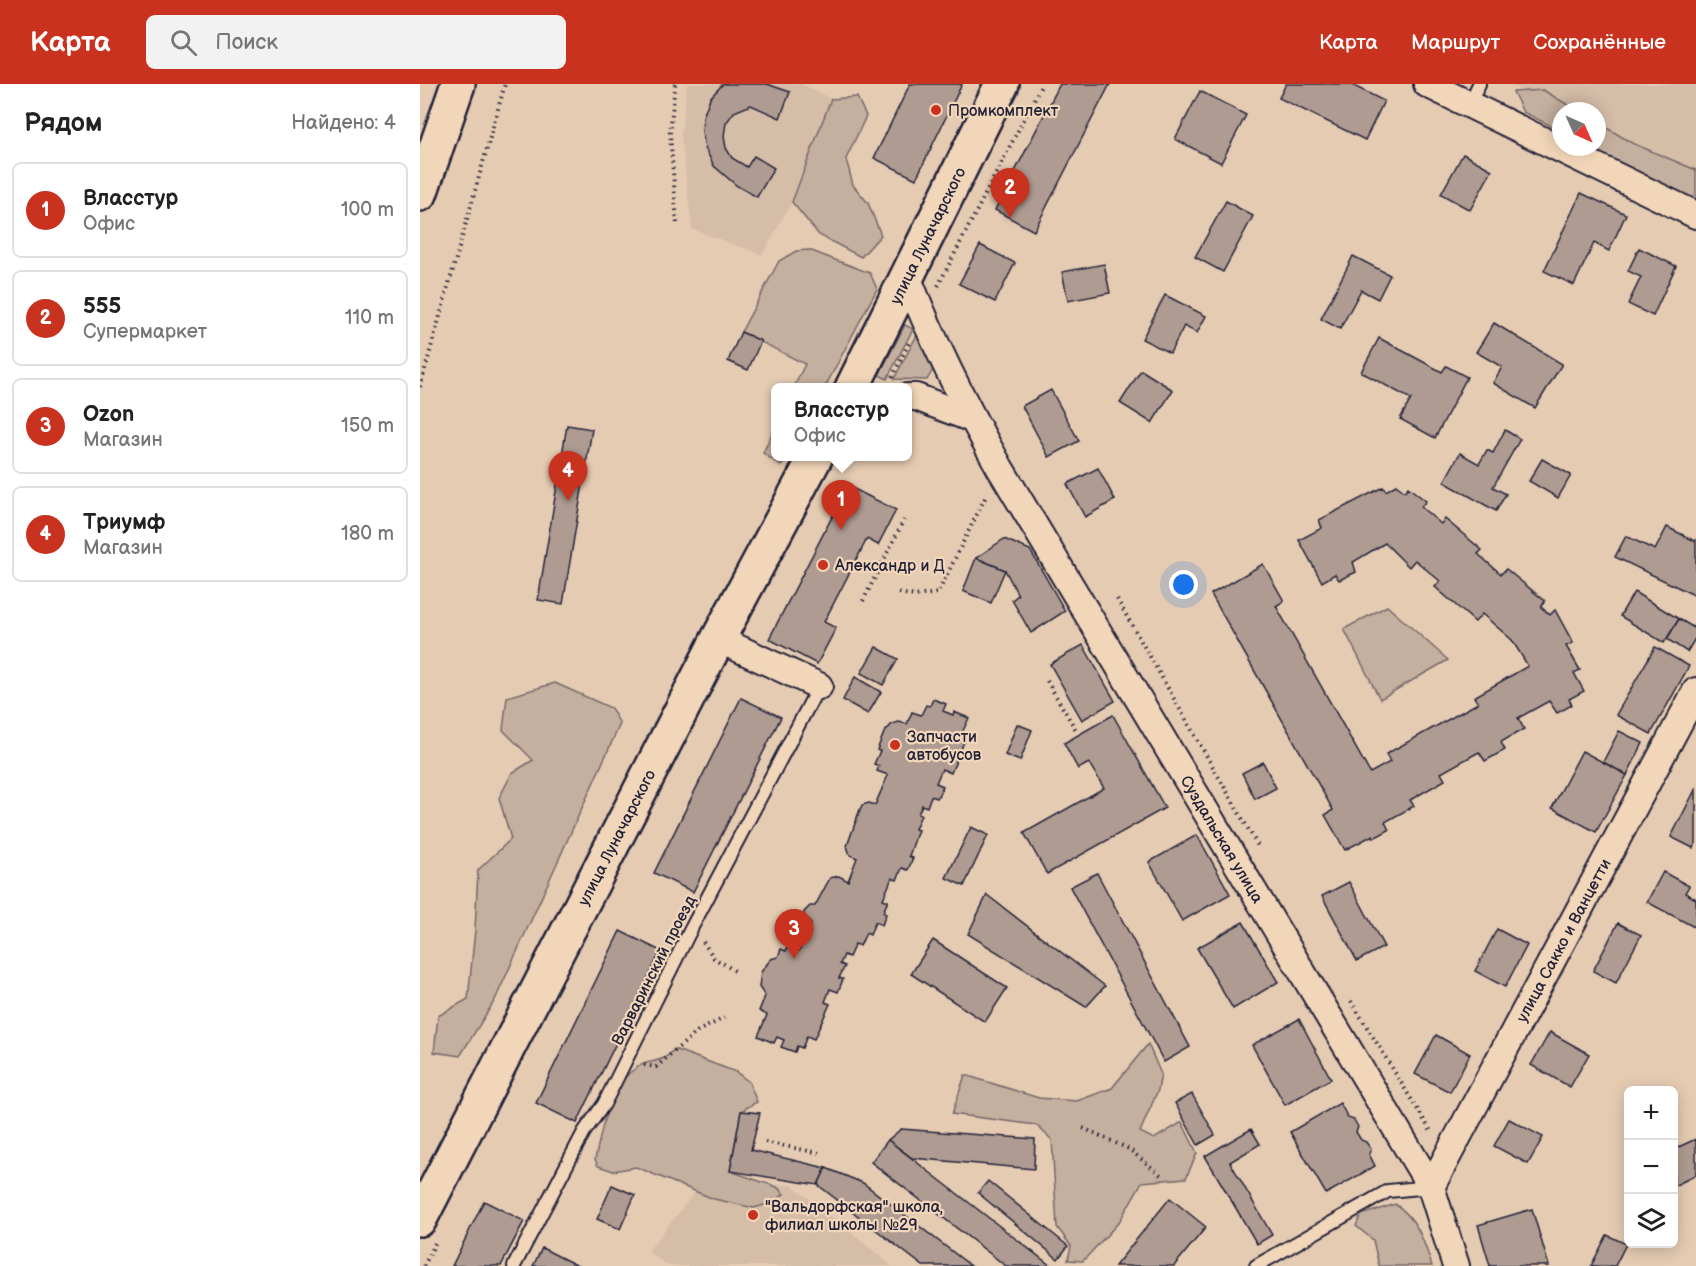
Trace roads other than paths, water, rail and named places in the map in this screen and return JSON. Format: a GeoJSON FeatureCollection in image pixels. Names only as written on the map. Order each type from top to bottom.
{"type":"FeatureCollection","features":[{"type":"Feature","properties":{"kind":"main road"},"geometry":{"type":"LineString","coordinates":[[420,194],[458,84]]}},
{"type":"Feature","properties":{"kind":"main road","name":"улица Луначарского"},"geometry":{"type":"LineString","coordinates":[[854,383],[1002,84]]}},
{"type":"Feature","properties":{"kind":"main road","name":"улица Луначарского"},"geometry":{"type":"LineString","coordinates":[[420,1219],[718,639],[813,461]]}},
{"type":"Feature","properties":{"kind":"street"},"geometry":{"type":"LineString","coordinates":[[1427,84],[1474,94],[1696,214]]}},
{"type":"Feature","properties":{"kind":"street","name":"Суздальская улица"},"geometry":{"type":"LineString","coordinates":[[907,276],[923,316],[972,419],[999,468],[1431,1187],[1456,1266]]}},
{"type":"Feature","properties":{"kind":"street"},"geometry":{"type":"LineString","coordinates":[[912,395],[972,419]]}},
{"type":"Feature","properties":{"kind":"street"},"geometry":{"type":"LineString","coordinates":[[718,639],[819,686]]}},
{"type":"Feature","properties":{"kind":"street","name":"улица Сакко и Ванцетти"},"geometry":{"type":"LineString","coordinates":[[1431,1187],[1696,692]]}},
{"type":"Feature","properties":{"kind":"lane","name":"Варваринский проезд"},"geometry":{"type":"LineString","coordinates":[[514,1266],[584,1132],[604,1104],[692,927],[819,686]]}},
{"type":"Feature","properties":{"kind":"lane"},"geometry":{"type":"LineString","coordinates":[[1256,1266],[1388,1191],[1431,1187]]}},
{"type":"Feature","properties":{"kind":"place","name":"Промкомплект"},"geometry":{"type":"Point","coordinates":[936,110]}},
{"type":"Feature","properties":{"kind":"place","name":"555"},"geometry":{"type":"Point","coordinates":[1010,218]}},
{"type":"Feature","properties":{"kind":"place","name":"Триумф"},"geometry":{"type":"Point","coordinates":[568,501]}},
{"type":"Feature","properties":{"kind":"place","name":"Власстур"},"geometry":{"type":"Point","coordinates":[841,530]}},
{"type":"Feature","properties":{"kind":"place","name":"Александр и Д"},"geometry":{"type":"Point","coordinates":[823,565]}},
{"type":"Feature","properties":{"kind":"place","name":"Запчасти автобусов"},"geometry":{"type":"Point","coordinates":[895,745]}},
{"type":"Feature","properties":{"kind":"place","name":"Ozon"},"geometry":{"type":"Point","coordinates":[794,959]}},
{"type":"Feature","properties":{"kind":"place","name":"\"Вальдорфская\" школа, филиал школы №29"},"geometry":{"type":"Point","coordinates":[753,1215]}}]}
